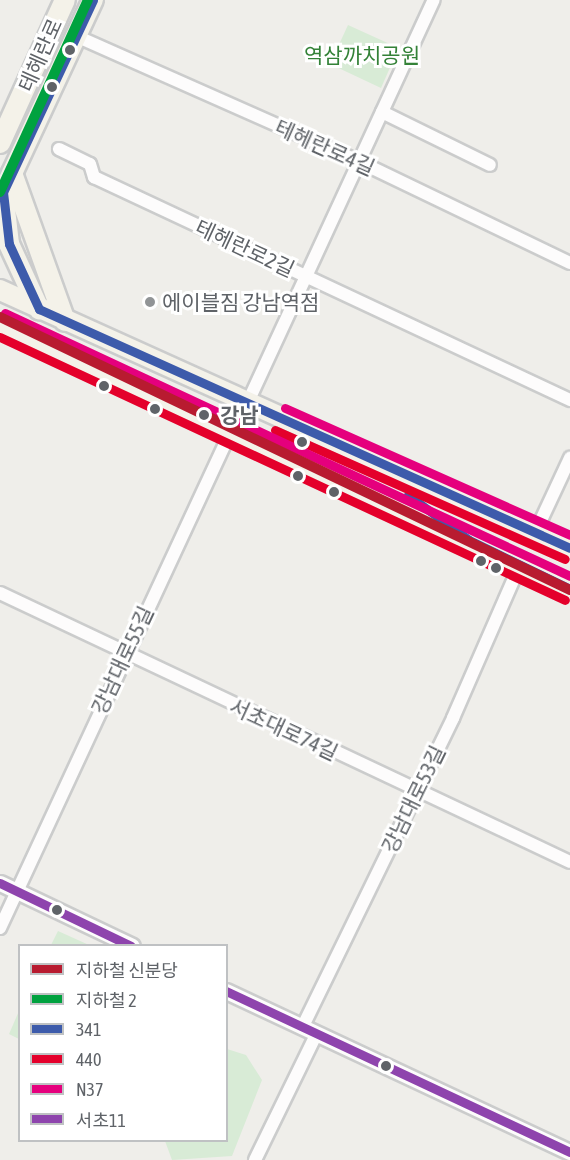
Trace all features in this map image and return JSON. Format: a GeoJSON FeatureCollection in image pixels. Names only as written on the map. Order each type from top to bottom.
{"type":"FeatureCollection","features":[{"type":"Feature","properties":{"kind":"main road","name":"테헤란로"},"geometry":{"type":"LineString","coordinates":[[0,143],[65,0]]}},
{"type":"Feature","properties":{"kind":"main road","name":"테헤란로"},"geometry":{"type":"LineString","coordinates":[[2,195],[93,0]]}},
{"type":"Feature","properties":{"kind":"main road"},"geometry":{"type":"LineString","coordinates":[[12,173],[66,321]]}},
{"type":"Feature","properties":{"kind":"main road"},"geometry":{"type":"LineString","coordinates":[[2,195],[9,244],[39,309]]}},
{"type":"Feature","properties":{"kind":"main road"},"geometry":{"type":"LineString","coordinates":[[0,290],[247,404],[570,548]]}},
{"type":"Feature","properties":{"kind":"main road"},"geometry":{"type":"LineString","coordinates":[[0,324],[570,590]]}},
{"type":"Feature","properties":{"kind":"main road"},"geometry":{"type":"LineString","coordinates":[[0,332],[24,335]]}},
{"type":"Feature","properties":{"kind":"street"},"geometry":{"type":"LineString","coordinates":[[247,404],[434,0]]}},
{"type":"Feature","properties":{"kind":"street","name":"테헤란로4길"},"geometry":{"type":"LineString","coordinates":[[76,36],[358,161],[570,263]]}},
{"type":"Feature","properties":{"kind":"street"},"geometry":{"type":"LineString","coordinates":[[382,112],[490,165]]}},
{"type":"Feature","properties":{"kind":"street","name":"테헤란로2길"},"geometry":{"type":"LineString","coordinates":[[59,148],[90,164],[94,177],[570,400]]}},
{"type":"Feature","properties":{"kind":"street","name":"강남대로55길"},"geometry":{"type":"LineString","coordinates":[[0,928],[7,886],[125,653],[231,430]]}},
{"type":"Feature","properties":{"kind":"street"},"geometry":{"type":"LineString","coordinates":[[536,531],[570,458]]}},
{"type":"Feature","properties":{"kind":"street","name":"강남대로53길"},"geometry":{"type":"LineString","coordinates":[[302,1028],[418,788],[519,567]]}},
{"type":"Feature","properties":{"kind":"street","name":"서초대로74길"},"geometry":{"type":"LineString","coordinates":[[0,593],[418,788],[570,862]]}},
{"type":"Feature","properties":{"kind":"street"},"geometry":{"type":"LineString","coordinates":[[7,886],[130,944]]}},
{"type":"Feature","properties":{"kind":"street"},"geometry":{"type":"LineString","coordinates":[[228,992],[570,1152]]}},
{"type":"Feature","properties":{"kind":"street"},"geometry":{"type":"LineString","coordinates":[[255,1160],[316,1035]]}},
{"type":"Feature","properties":{"kind":"green space","name":"역삼까치공원"},"geometry":{"type":"Polygon","coordinates":[[[348,25],[392,45],[396,54],[381,88],[330,64],[348,25]]]}},
{"type":"Feature","properties":{"kind":"green space"},"geometry":{"type":"Polygon","coordinates":[[[58,931],[87,944],[52,944],[58,931]]]}},
{"type":"Feature","properties":{"kind":"green space"},"geometry":{"type":"Polygon","coordinates":[[[18,1013],[18,1038],[9,1034],[18,1013]]]}},
{"type":"Feature","properties":{"kind":"green space"},"geometry":{"type":"Polygon","coordinates":[[[228,1049],[246,1055],[262,1080],[232,1156],[172,1160],[165,1142],[228,1142],[228,1049]]]}},
{"type":"Feature","properties":{"kind":"metro line","name":"2"},"geometry":{"type":"LineString","coordinates":[[0,192],[88,0]]}},
{"type":"Feature","properties":{"kind":"metro line","name":"신분당"},"geometry":{"type":"LineString","coordinates":[[0,317],[570,590]]}},
{"type":"Feature","properties":{"kind":"transit line","name":"341"},"geometry":{"type":"LineString","coordinates":[[93,0],[3,192],[9,244],[39,309],[570,548]]}},
{"type":"Feature","properties":{"kind":"transit line","name":"N37"},"geometry":{"type":"LineString","coordinates":[[5,313],[570,576]]}},
{"type":"Feature","properties":{"kind":"transit line","name":"440"},"geometry":{"type":"LineString","coordinates":[[0,337],[565,600]]}},
{"type":"Feature","properties":{"kind":"transit line","name":"N37"},"geometry":{"type":"LineString","coordinates":[[285,408],[570,535]]}},
{"type":"Feature","properties":{"kind":"transit line","name":"440"},"geometry":{"type":"LineString","coordinates":[[275,430],[565,559]]}},
{"type":"Feature","properties":{"kind":"transit line","name":"341"},"geometry":{"type":"LineString","coordinates":[[408,495],[469,540],[570,589]]}},
{"type":"Feature","properties":{"kind":"transit line","name":"서초11"},"geometry":{"type":"LineString","coordinates":[[0,883],[127,944]]}},
{"type":"Feature","properties":{"kind":"transit line","name":"서초11"},"geometry":{"type":"LineString","coordinates":[[228,992],[570,1152]]}},
{"type":"Feature","properties":{"kind":"place","name":"에이블짐 강남역점"},"geometry":{"type":"Point","coordinates":[150,302]}},
{"type":"Feature","properties":{"kind":"place","name":"강남"},"geometry":{"type":"Point","coordinates":[204,415]}}]}
